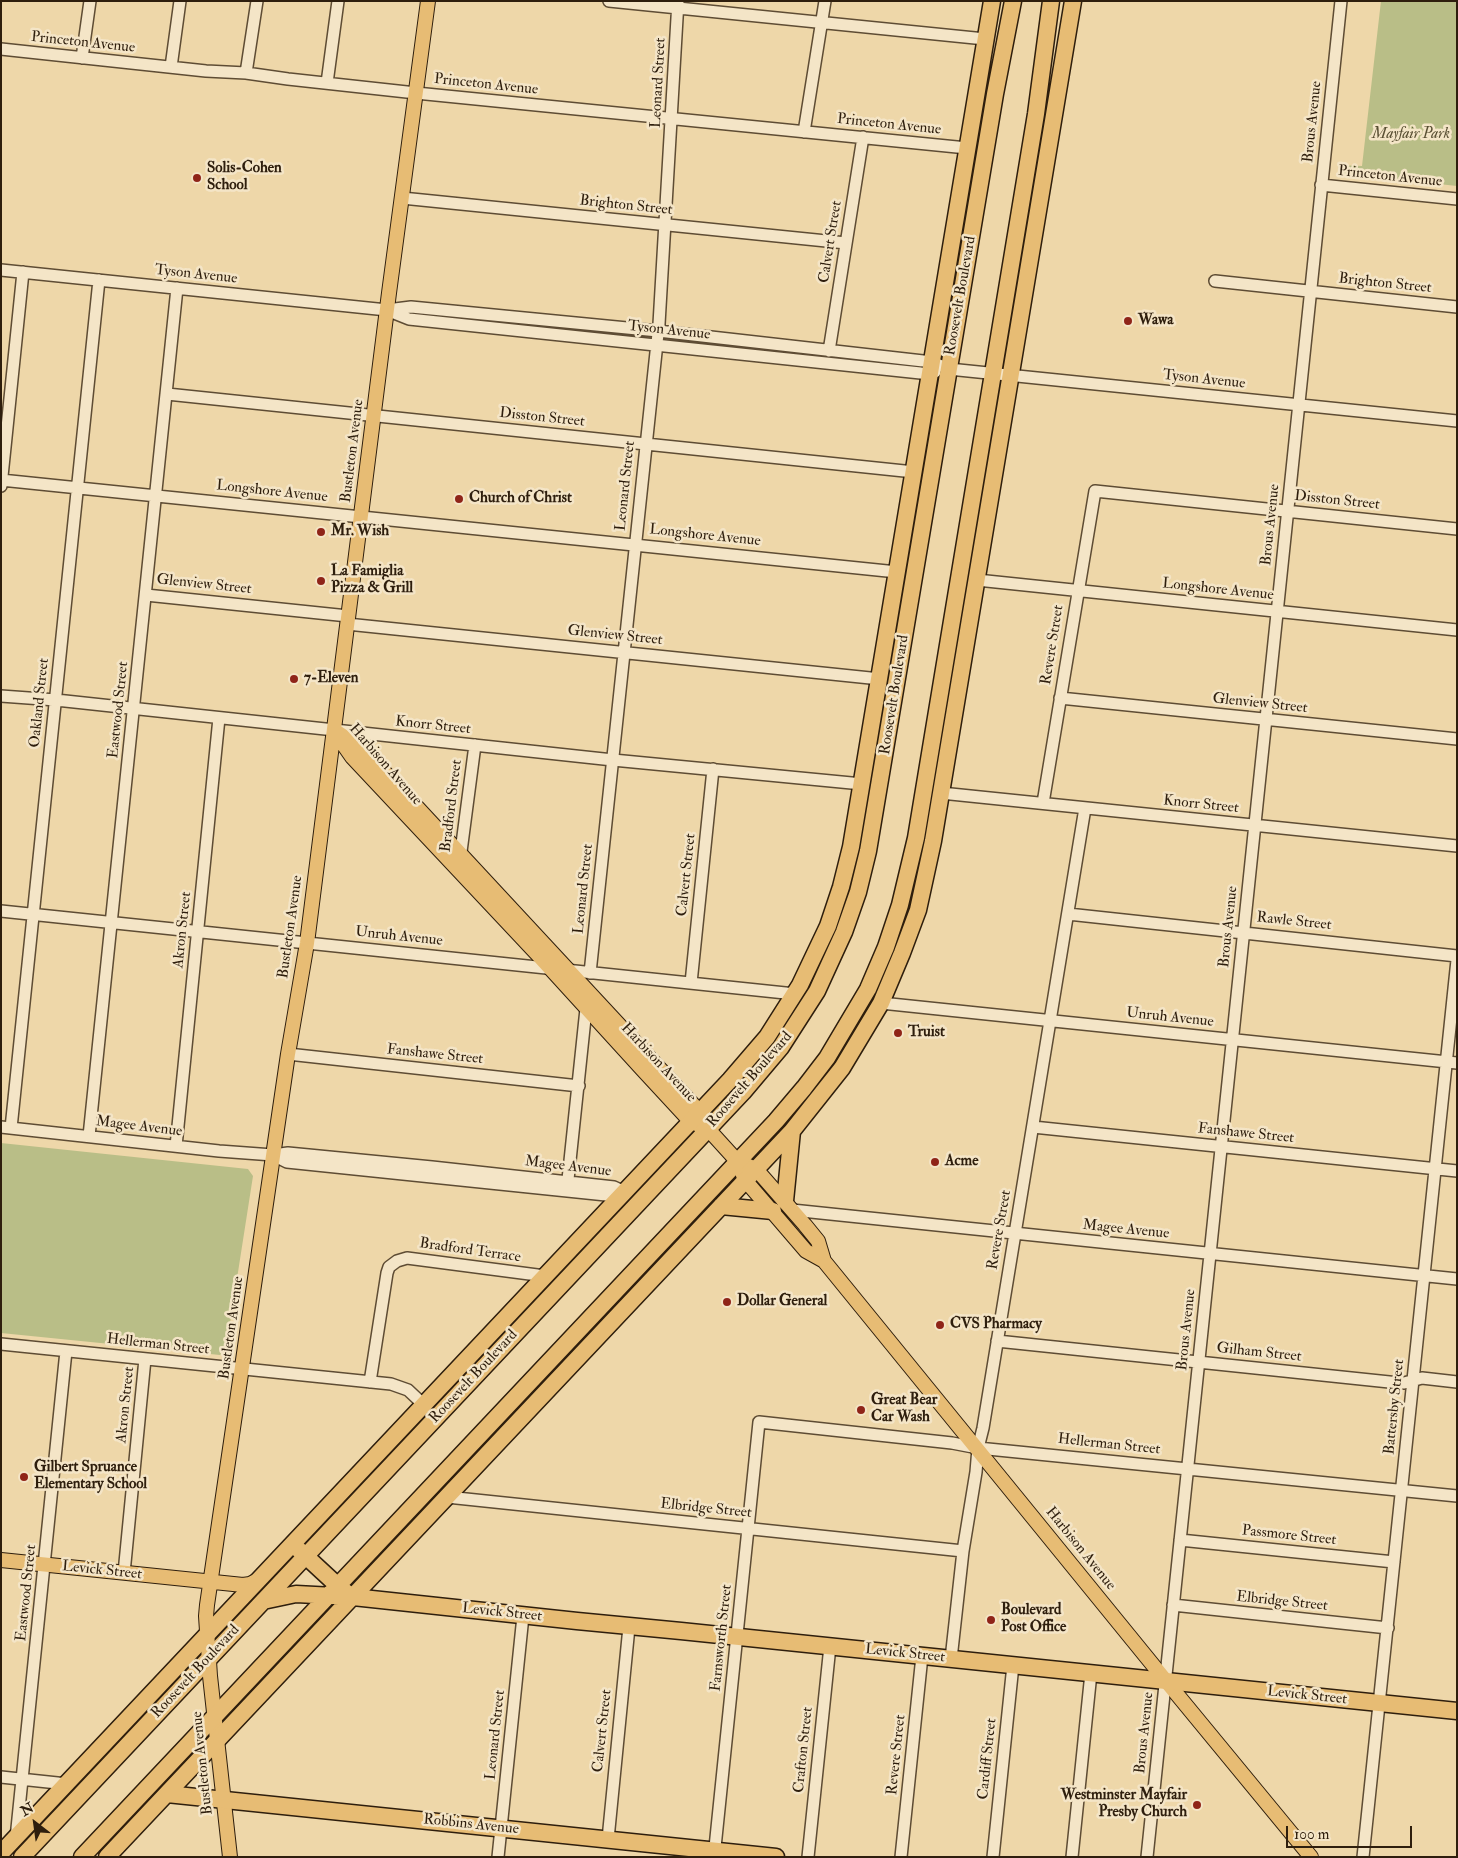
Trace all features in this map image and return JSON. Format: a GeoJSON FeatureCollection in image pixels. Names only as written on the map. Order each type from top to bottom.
{"type":"FeatureCollection","features":[{"type":"Feature","properties":{"kind":"highway","name":"Roosevelt Boulevard"},"geometry":{"type":"LineString","coordinates":[[1,1853],[696,1117],[756,1050],[776,1024],[794,994],[821,943],[841,887],[851,847],[992,1]]}},
{"type":"Feature","properties":{"kind":"highway","name":"Roosevelt Boulevard"},"geometry":{"type":"LineString","coordinates":[[22,1857],[757,1076],[781,1048],[817,991],[837,950],[858,892],[872,830],[966,267],[1013,1]]}},
{"type":"Feature","properties":{"kind":"highway"},"geometry":{"type":"LineString","coordinates":[[82,1857],[795,1100],[816,1074],[838,1041],[878,967],[898,912],[916,838],[1036,114],[1051,1]]}},
{"type":"Feature","properties":{"kind":"highway"},"geometry":{"type":"LineString","coordinates":[[107,1857],[792,1131],[842,1068],[881,1003],[918,910],[929,863],[1073,1]]}},
{"type":"Feature","properties":{"kind":"highway"},"geometry":{"type":"LineString","coordinates":[[966,267],[968,148]]}},
{"type":"Feature","properties":{"kind":"highway"},"geometry":{"type":"LineString","coordinates":[[721,1206],[783,1207],[792,1131]]}},
{"type":"Feature","properties":{"kind":"highway"},"geometry":{"type":"LineString","coordinates":[[601,1307],[667,1263]]}},
{"type":"Feature","properties":{"kind":"highway"},"geometry":{"type":"LineString","coordinates":[[445,1408],[478,1348]]}},
{"type":"Feature","properties":{"kind":"highway"},"geometry":{"type":"LineString","coordinates":[[469,1474],[508,1405]]}},
{"type":"Feature","properties":{"kind":"highway"},"geometry":{"type":"LineString","coordinates":[[293,1544],[306,1556],[333,1591]]}},
{"type":"Feature","properties":{"kind":"highway"},"geometry":{"type":"LineString","coordinates":[[263,1602],[296,1594],[333,1591],[352,1597]]}},
{"type":"Feature","properties":{"kind":"highway","name":"Levick Street"},"geometry":{"type":"LineString","coordinates":[[352,1597],[1457,1711]]}},
{"type":"Feature","properties":{"kind":"highway","name":"Robbins Avenue"},"geometry":{"type":"LineString","coordinates":[[167,1794],[608,1839],[715,1854],[776,1857]]}},
{"type":"Feature","properties":{"kind":"main road","name":"Bustleton Avenue"},"geometry":{"type":"LineString","coordinates":[[230,1857],[216,1741],[206,1616],[306,943],[428,1]]}},
{"type":"Feature","properties":{"kind":"main road","name":"Harbison Avenue"},"geometry":{"type":"LineString","coordinates":[[334,730],[363,749],[569,970],[696,1117]]}},
{"type":"Feature","properties":{"kind":"main road","name":"Harbison Avenue"},"geometry":{"type":"LineString","coordinates":[[334,730],[352,757],[459,870],[586,1009],[818,1241],[824,1261]]}},
{"type":"Feature","properties":{"kind":"main road","name":"Harbison Avenue"},"geometry":{"type":"LineString","coordinates":[[783,1207],[806,1251],[824,1261],[978,1448],[1166,1682],[1311,1857]]}},
{"type":"Feature","properties":{"kind":"main road","name":"Levick Street"},"geometry":{"type":"LineString","coordinates":[[1,1560],[247,1585],[261,1578]]}},
{"type":"Feature","properties":{"kind":"street"},"geometry":{"type":"LineString","coordinates":[[82,58],[90,1]]}},
{"type":"Feature","properties":{"kind":"street"},"geometry":{"type":"LineString","coordinates":[[171,67],[180,1]]}},
{"type":"Feature","properties":{"kind":"street"},"geometry":{"type":"LineString","coordinates":[[246,73],[257,1]]}},
{"type":"Feature","properties":{"kind":"street"},"geometry":{"type":"LineString","coordinates":[[327,83],[338,1]]}},
{"type":"Feature","properties":{"kind":"street"},"geometry":{"type":"LineString","coordinates":[[609,1],[678,5],[821,24],[986,39]]}},
{"type":"Feature","properties":{"kind":"street"},"geometry":{"type":"LineString","coordinates":[[804,132],[825,1]]}},
{"type":"Feature","properties":{"kind":"street","name":"Brous Avenue"},"geometry":{"type":"LineString","coordinates":[[1147,1857],[1341,1]]}},
{"type":"Feature","properties":{"kind":"street","name":"Leonard Street"},"geometry":{"type":"LineString","coordinates":[[590,973],[657,345],[666,226],[678,5]]}},
{"type":"Feature","properties":{"kind":"street","name":"Princeton Avenue"},"geometry":{"type":"LineString","coordinates":[[1,48],[211,72],[246,73],[416,93],[968,148]]}},
{"type":"Feature","properties":{"kind":"street","name":"Calvert Street"},"geometry":{"type":"LineString","coordinates":[[829,351],[863,137]]}},
{"type":"Feature","properties":{"kind":"street","name":"Princeton Avenue"},"geometry":{"type":"LineString","coordinates":[[1321,185],[1457,200]]}},
{"type":"Feature","properties":{"kind":"street","name":"Brighton Street"},"geometry":{"type":"LineString","coordinates":[[402,198],[846,243]]}},
{"type":"Feature","properties":{"kind":"street","name":"Tyson Avenue"},"geometry":{"type":"LineString","coordinates":[[1,270],[387,310],[411,307],[658,331],[800,354],[829,351],[931,368]]}},
{"type":"Feature","properties":{"kind":"street"},"geometry":{"type":"LineString","coordinates":[[1,486],[23,272]]}},
{"type":"Feature","properties":{"kind":"street","name":"Oakland Street"},"geometry":{"type":"LineString","coordinates":[[6,1128],[56,700],[99,280]]}},
{"type":"Feature","properties":{"kind":"street","name":"Brighton Street"},"geometry":{"type":"LineString","coordinates":[[1215,281],[1457,307]]}},
{"type":"Feature","properties":{"kind":"street","name":"Eastwood Street"},"geometry":{"type":"LineString","coordinates":[[89,1136],[157,496],[177,288]]}},
{"type":"Feature","properties":{"kind":"street","name":"Tyson Avenue"},"geometry":{"type":"LineString","coordinates":[[387,310],[409,319],[657,345],[800,354],[931,368],[949,368],[1457,422]]}},
{"type":"Feature","properties":{"kind":"street","name":"Disston Street"},"geometry":{"type":"LineString","coordinates":[[167,394],[914,472]]}},
{"type":"Feature","properties":{"kind":"street","name":"Longshore Avenue"},"geometry":{"type":"LineString","coordinates":[[2,480],[897,572]]}},
{"type":"Feature","properties":{"kind":"street","name":"Disston Street"},"geometry":{"type":"LineString","coordinates":[[1095,491],[1457,529]]}},
{"type":"Feature","properties":{"kind":"street","name":"Revere Street"},"geometry":{"type":"LineString","coordinates":[[1043,803],[1095,491]]}},
{"type":"Feature","properties":{"kind":"street","name":"Longshore Avenue"},"geometry":{"type":"LineString","coordinates":[[977,580],[1457,630]]}},
{"type":"Feature","properties":{"kind":"street","name":"Glenview Street"},"geometry":{"type":"LineString","coordinates":[[146,595],[625,652],[880,679]]}},
{"type":"Feature","properties":{"kind":"street","name":"Knorr Street"},"geometry":{"type":"LineString","coordinates":[[1,696],[56,700],[613,760],[862,784]]}},
{"type":"Feature","properties":{"kind":"street","name":"Glenview Street"},"geometry":{"type":"LineString","coordinates":[[1060,698],[1457,739]]}},
{"type":"Feature","properties":{"kind":"street","name":"Akron Street"},"geometry":{"type":"LineString","coordinates":[[176,1146],[219,718]]}},
{"type":"Feature","properties":{"kind":"street","name":"Bradford Street"},"geometry":{"type":"LineString","coordinates":[[459,870],[474,745]]}},
{"type":"Feature","properties":{"kind":"street","name":"Calvert Street"},"geometry":{"type":"LineString","coordinates":[[690,984],[713,769]]}},
{"type":"Feature","properties":{"kind":"street","name":"Knorr Street"},"geometry":{"type":"LineString","coordinates":[[941,793],[1457,846]]}},
{"type":"Feature","properties":{"kind":"street","name":"Revere Street"},"geometry":{"type":"LineString","coordinates":[[951,1659],[963,1551],[978,1448],[983,1428],[1085,808]]}},
{"type":"Feature","properties":{"kind":"street","name":"Unruh Avenue"},"geometry":{"type":"LineString","coordinates":[[1,911],[794,994]]}},
{"type":"Feature","properties":{"kind":"street","name":"Rawle Street"},"geometry":{"type":"LineString","coordinates":[[1068,914],[1457,956]]}},
{"type":"Feature","properties":{"kind":"street","name":"Battersby Street"},"geometry":{"type":"LineString","coordinates":[[1363,1857],[1435,1168],[1452,1062],[1457,960]]}},
{"type":"Feature","properties":{"kind":"street","name":"Unruh Avenue"},"geometry":{"type":"LineString","coordinates":[[881,1003],[1452,1062]]}},
{"type":"Feature","properties":{"kind":"street"},"geometry":{"type":"LineString","coordinates":[[568,1186],[586,1009]]}},
{"type":"Feature","properties":{"kind":"street","name":"Fanshawe Street"},"geometry":{"type":"LineString","coordinates":[[288,1054],[578,1086]]}},
{"type":"Feature","properties":{"kind":"street","name":"Fanshawe Street"},"geometry":{"type":"LineString","coordinates":[[1033,1127],[1457,1171]]}},
{"type":"Feature","properties":{"kind":"street","name":"Magee Avenue"},"geometry":{"type":"LineString","coordinates":[[6,1128],[273,1156],[288,1153],[431,1172],[568,1186],[614,1187],[625,1192]]}},
{"type":"Feature","properties":{"kind":"street","name":"Magee Avenue"},"geometry":{"type":"LineString","coordinates":[[783,1207],[1457,1279]]}},
{"type":"Feature","properties":{"kind":"street","name":"Bradford Terrace"},"geometry":{"type":"LineString","coordinates":[[370,1382],[387,1273],[397,1260],[407,1258],[546,1276]]}},
{"type":"Feature","properties":{"kind":"street","name":"Gilham Street"},"geometry":{"type":"LineString","coordinates":[[997,1341],[1399,1383],[1422,1378],[1457,1382]]}},
{"type":"Feature","properties":{"kind":"street","name":"Hellerman Street"},"geometry":{"type":"LineString","coordinates":[[1,1344],[370,1382],[402,1387],[424,1405]]}},
{"type":"Feature","properties":{"kind":"street","name":"Eastwood Street"},"geometry":{"type":"LineString","coordinates":[[16,1838],[66,1351]]}},
{"type":"Feature","properties":{"kind":"street","name":"Akron Street"},"geometry":{"type":"LineString","coordinates":[[124,1573],[145,1359]]}},
{"type":"Feature","properties":{"kind":"street","name":"Hellerman Street"},"geometry":{"type":"LineString","coordinates":[[759,1422],[952,1443],[978,1448],[1187,1467],[1457,1496]]}},
{"type":"Feature","properties":{"kind":"street","name":"Farnsworth Street"},"geometry":{"type":"LineString","coordinates":[[715,1854],[759,1422]]}},
{"type":"Feature","properties":{"kind":"street","name":"Elbridge Street"},"geometry":{"type":"LineString","coordinates":[[447,1496],[963,1551]]}},
{"type":"Feature","properties":{"kind":"street","name":"Passmore Street"},"geometry":{"type":"LineString","coordinates":[[1180,1540],[1394,1562]]}},
{"type":"Feature","properties":{"kind":"street","name":"Elbridge Street"},"geometry":{"type":"LineString","coordinates":[[1173,1605],[1388,1628]]}},
{"type":"Feature","properties":{"kind":"street","name":"Leonard Street"},"geometry":{"type":"LineString","coordinates":[[498,1857],[523,1616]]}},
{"type":"Feature","properties":{"kind":"street","name":"Calvert Street"},"geometry":{"type":"LineString","coordinates":[[608,1839],[629,1627]]}},
{"type":"Feature","properties":{"kind":"street","name":"Crafton Street"},"geometry":{"type":"LineString","coordinates":[[808,1857],[830,1646]]}},
{"type":"Feature","properties":{"kind":"street","name":"Revere Street"},"geometry":{"type":"LineString","coordinates":[[901,1857],[922,1656]]}},
{"type":"Feature","properties":{"kind":"street","name":"Cardiff Street"},"geometry":{"type":"LineString","coordinates":[[993,1857],[1013,1665]]}},
{"type":"Feature","properties":{"kind":"street"},"geometry":{"type":"LineString","coordinates":[[1072,1857],[1091,1673]]}},
{"type":"Feature","properties":{"kind":"street"},"geometry":{"type":"LineString","coordinates":[[1,1777],[67,1784]]}},
{"type":"Feature","properties":{"kind":"green space","name":"Mayfair Park"},"geometry":{"type":"Polygon","coordinates":[[[1381,1],[1457,1],[1457,186],[1338,173],[1339,165],[1362,166],[1381,1]]]}},
{"type":"Feature","properties":{"kind":"green space"},"geometry":{"type":"Polygon","coordinates":[[[1,1143],[248,1169],[253,1176],[226,1349],[220,1355],[1,1333],[1,1143]]]}},
{"type":"Feature","properties":{"kind":"place","name":"Solis-Cohen School"},"geometry":{"type":"Point","coordinates":[197,178]}},
{"type":"Feature","properties":{"kind":"place","name":"Wawa"},"geometry":{"type":"Point","coordinates":[1128,321]}},
{"type":"Feature","properties":{"kind":"place","name":"Church of Christ"},"geometry":{"type":"Point","coordinates":[459,499]}},
{"type":"Feature","properties":{"kind":"place","name":"Mr. Wish"},"geometry":{"type":"Point","coordinates":[321,532]}},
{"type":"Feature","properties":{"kind":"place","name":"La Famiglia Pizza & Grill"},"geometry":{"type":"Point","coordinates":[321,581]}},
{"type":"Feature","properties":{"kind":"place","name":"7-Eleven"},"geometry":{"type":"Point","coordinates":[294,679]}},
{"type":"Feature","properties":{"kind":"place","name":"Truist"},"geometry":{"type":"Point","coordinates":[898,1033]}},
{"type":"Feature","properties":{"kind":"place","name":"Acme"},"geometry":{"type":"Point","coordinates":[935,1162]}},
{"type":"Feature","properties":{"kind":"place","name":"Dollar General"},"geometry":{"type":"Point","coordinates":[727,1302]}},
{"type":"Feature","properties":{"kind":"place","name":"CVS Pharmacy"},"geometry":{"type":"Point","coordinates":[940,1325]}},
{"type":"Feature","properties":{"kind":"place","name":"Great Bear Car Wash"},"geometry":{"type":"Point","coordinates":[861,1410]}},
{"type":"Feature","properties":{"kind":"place","name":"Gilbert Spruance Elementary School"},"geometry":{"type":"Point","coordinates":[24,1477]}},
{"type":"Feature","properties":{"kind":"place","name":"Boulevard Post Office"},"geometry":{"type":"Point","coordinates":[991,1620]}},
{"type":"Feature","properties":{"kind":"place","name":"Westminster Mayfair Presby Church"},"geometry":{"type":"Point","coordinates":[1197,1805]}}]}
